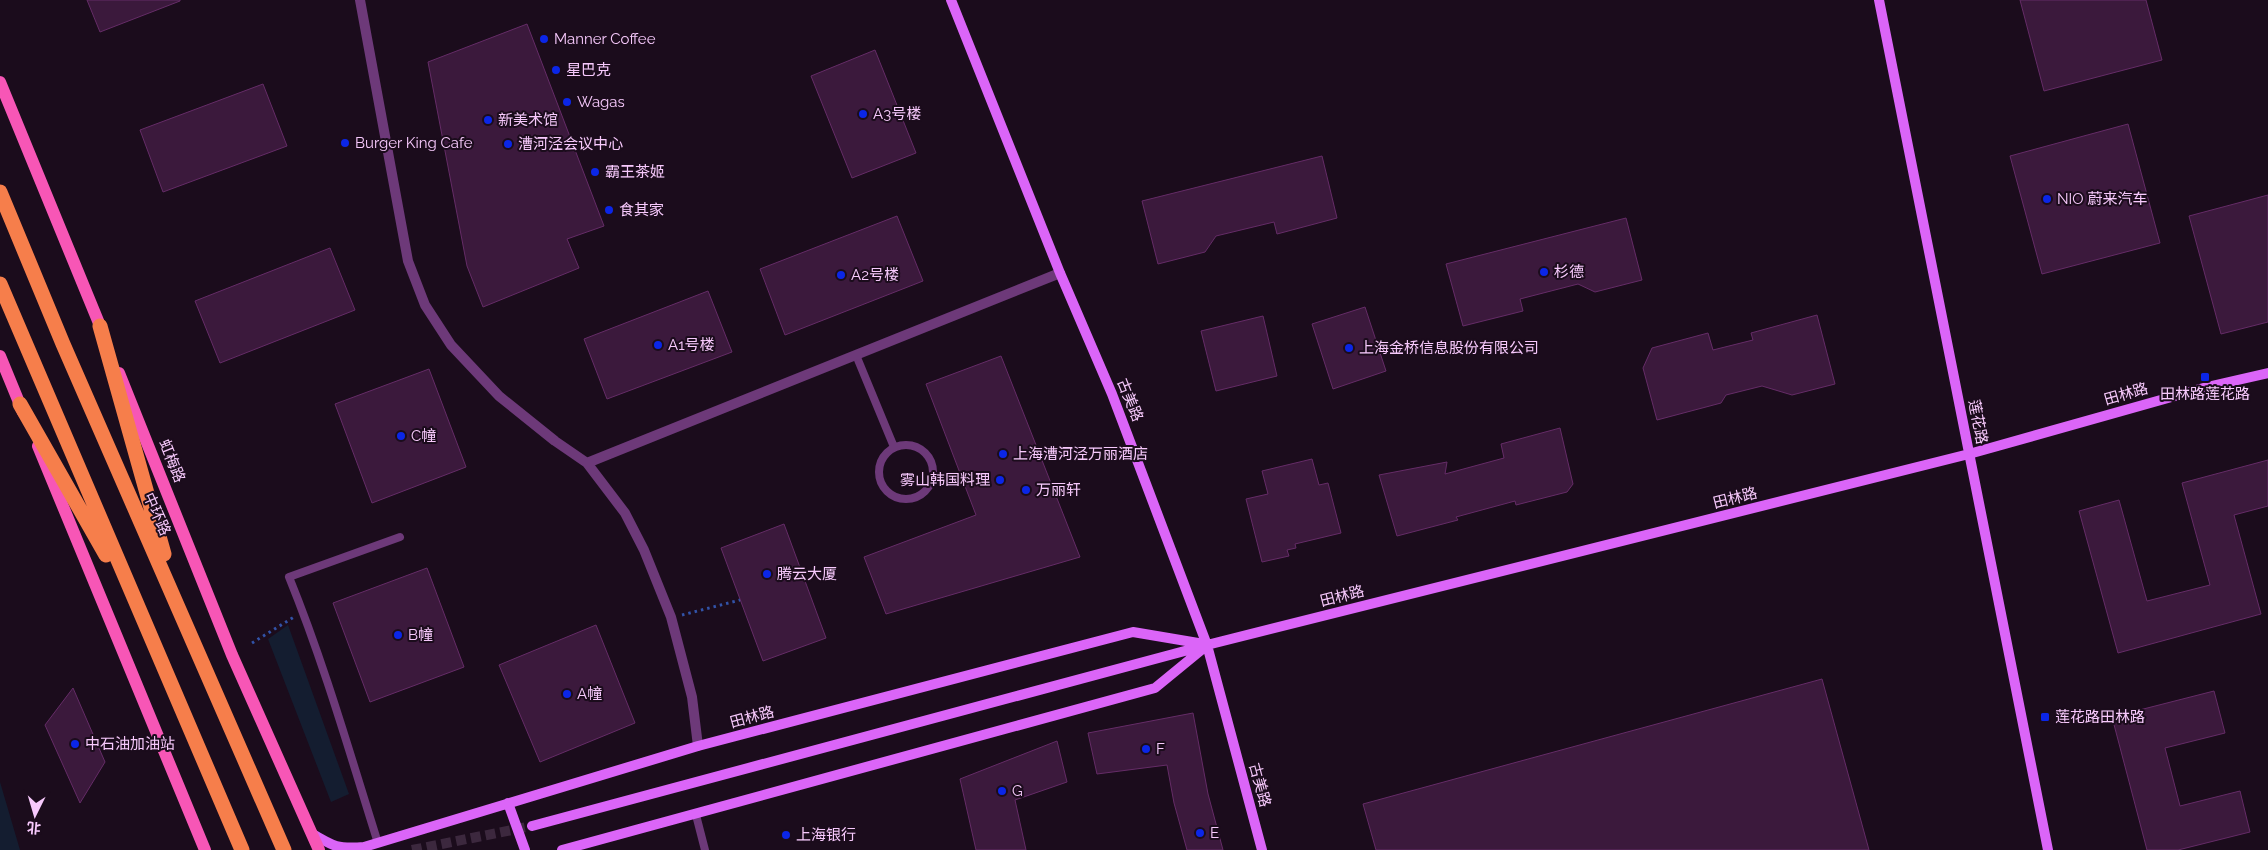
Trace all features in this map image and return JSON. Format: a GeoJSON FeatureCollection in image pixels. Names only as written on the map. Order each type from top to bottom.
{"type":"FeatureCollection","features":[{"type":"Feature","properties":{"kind":"highway","name":"中环路"},"geometry":{"type":"LineString","coordinates":[[0,192],[63,344],[284,850]]}},
{"type":"Feature","properties":{"kind":"highway"},"geometry":{"type":"LineString","coordinates":[[0,284],[142,620],[242,850]]}},
{"type":"Feature","properties":{"kind":"highway"},"geometry":{"type":"LineString","coordinates":[[100,326],[178,606]]}},
{"type":"Feature","properties":{"kind":"highway"},"geometry":{"type":"LineString","coordinates":[[20,404],[142,620]]}},
{"type":"Feature","properties":{"kind":"main road","name":"虹梅路"},"geometry":{"type":"LineString","coordinates":[[0,82],[232,655],[319,850]]}},
{"type":"Feature","properties":{"kind":"main road"},"geometry":{"type":"LineString","coordinates":[[0,356],[205,850]]}},
{"type":"Feature","properties":{"kind":"street"},"geometry":{"type":"LineString","coordinates":[[360,0],[408,261],[425,305],[451,345],[499,396],[555,441],[587,463],[624,513],[644,550],[671,617],[692,697],[698,746]]}},
{"type":"Feature","properties":{"kind":"street","name":"古美路"},"geometry":{"type":"LineString","coordinates":[[951,0],[1060,273],[1112,394],[1207,645],[1262,850]]}},
{"type":"Feature","properties":{"kind":"street","name":"莲花路"},"geometry":{"type":"LineString","coordinates":[[1879,0],[2048,850]]}},
{"type":"Feature","properties":{"kind":"street"},"geometry":{"type":"LineString","coordinates":[[587,463],[1060,273]]}},
{"type":"Feature","properties":{"kind":"street","name":"田林路"},"geometry":{"type":"LineString","coordinates":[[532,826],[1207,645],[1969,454],[2207,386],[2268,373]]}},
{"type":"Feature","properties":{"kind":"street","name":"田林路"},"geometry":{"type":"LineString","coordinates":[[311,833],[341,848],[364,847],[698,746],[1133,632],[1207,645]]}},
{"type":"Feature","properties":{"kind":"street","name":"田林路"},"geometry":{"type":"LineString","coordinates":[[562,850],[696,815],[1155,688],[1207,645]]}},
{"type":"Feature","properties":{"kind":"street"},"geometry":{"type":"LineString","coordinates":[[508,803],[525,850]]}},
{"type":"Feature","properties":{"kind":"street"},"geometry":{"type":"LineString","coordinates":[[196,850],[200,837]]}},
{"type":"Feature","properties":{"kind":"lane"},"geometry":{"type":"LineString","coordinates":[[856,355],[894,447]]}},
{"type":"Feature","properties":{"kind":"lane"},"geometry":{"type":"LineString","coordinates":[[913,445],[922,449],[928,455],[934,472],[928,488],[914,498],[897,498],[884,488],[879,479],[881,460],[886,452],[894,447],[913,445]]}},
{"type":"Feature","properties":{"kind":"lane"},"geometry":{"type":"LineString","coordinates":[[378,843],[303,611],[289,577],[400,537]]}},
{"type":"Feature","properties":{"kind":"lane"},"geometry":{"type":"LineString","coordinates":[[696,815],[705,850]]}},
{"type":"Feature","properties":{"kind":"path"},"geometry":{"type":"LineString","coordinates":[[671,617],[740,600]]}},
{"type":"Feature","properties":{"kind":"path"},"geometry":{"type":"LineString","coordinates":[[252,643],[303,611]]}},
{"type":"Feature","properties":{"kind":"shaded area"},"geometry":{"type":"Polygon","coordinates":[[[288,625],[349,794],[331,802],[268,639],[288,625]]]}},
{"type":"Feature","properties":{"kind":"shaded area"},"geometry":{"type":"Polygon","coordinates":[[[0,782],[20,850],[0,850],[0,782]]]}},
{"type":"Feature","properties":{"kind":"building"},"geometry":{"type":"Polygon","coordinates":[[[87,0],[180,0],[180,1],[100,32],[87,0]]]}},
{"type":"Feature","properties":{"kind":"building"},"geometry":{"type":"Polygon","coordinates":[[[2020,0],[2146,0],[2162,60],[2044,91],[2020,0]]]}},
{"type":"Feature","properties":{"kind":"building","name":"漕河泾会议中心"},"geometry":{"type":"Polygon","coordinates":[[[527,24],[604,226],[567,239],[579,268],[483,307],[467,266],[428,62],[527,24]]]}},
{"type":"Feature","properties":{"kind":"building","name":"A3号楼"},"geometry":{"type":"Polygon","coordinates":[[[875,50],[916,153],[852,178],[811,76],[875,50]]]}},
{"type":"Feature","properties":{"kind":"building"},"geometry":{"type":"Polygon","coordinates":[[[263,84],[287,146],[163,192],[140,130],[263,84]]]}},
{"type":"Feature","properties":{"kind":"building"},"geometry":{"type":"Polygon","coordinates":[[[2128,124],[2160,243],[2042,274],[2010,156],[2128,124]]]}},
{"type":"Feature","properties":{"kind":"building"},"geometry":{"type":"Polygon","coordinates":[[[1322,156],[1337,218],[1277,234],[1274,222],[1216,236],[1205,252],[1158,264],[1142,201],[1322,156]]]}},
{"type":"Feature","properties":{"kind":"building"},"geometry":{"type":"Polygon","coordinates":[[[2268,195],[2268,322],[2221,334],[2189,216],[2268,195]]]}},
{"type":"Feature","properties":{"kind":"building","name":"A2号楼"},"geometry":{"type":"Polygon","coordinates":[[[897,216],[923,281],[785,335],[760,269],[897,216]]]}},
{"type":"Feature","properties":{"kind":"building","name":"杉德"},"geometry":{"type":"Polygon","coordinates":[[[1626,218],[1642,280],[1595,292],[1578,284],[1520,299],[1523,311],[1463,326],[1446,264],[1626,218]]]}},
{"type":"Feature","properties":{"kind":"building"},"geometry":{"type":"Polygon","coordinates":[[[330,248],[355,310],[220,363],[195,301],[330,248]]]}},
{"type":"Feature","properties":{"kind":"building","name":"A1号楼"},"geometry":{"type":"Polygon","coordinates":[[[708,291],[732,352],[607,399],[584,339],[708,291]]]}},
{"type":"Feature","properties":{"kind":"building","name":"上海金桥信息股份有限公司"},"geometry":{"type":"Polygon","coordinates":[[[1365,307],[1386,371],[1333,389],[1312,324],[1365,307]]]}},
{"type":"Feature","properties":{"kind":"building"},"geometry":{"type":"Polygon","coordinates":[[[1817,315],[1835,384],[1792,395],[1762,386],[1726,395],[1721,403],[1657,420],[1643,368],[1652,348],[1708,333],[1713,350],[1753,340],[1751,333],[1817,315]]]}},
{"type":"Feature","properties":{"kind":"building"},"geometry":{"type":"Polygon","coordinates":[[[1263,316],[1277,376],[1216,391],[1201,331],[1263,316]]]}},
{"type":"Feature","properties":{"kind":"building","name":"上海漕河泾万丽酒店"},"geometry":{"type":"Polygon","coordinates":[[[1001,356],[1080,557],[886,614],[864,557],[976,515],[926,384],[1001,356]]]}},
{"type":"Feature","properties":{"kind":"building","name":"C幢"},"geometry":{"type":"Polygon","coordinates":[[[429,369],[466,467],[372,503],[335,404],[429,369]]]}},
{"type":"Feature","properties":{"kind":"building"},"geometry":{"type":"Polygon","coordinates":[[[1560,428],[1573,484],[1567,492],[1516,505],[1515,501],[1456,517],[1458,520],[1397,536],[1379,475],[1447,462],[1445,474],[1504,458],[1501,444],[1560,428]]]}},
{"type":"Feature","properties":{"kind":"building"},"geometry":{"type":"Polygon","coordinates":[[[1312,459],[1319,485],[1328,483],[1341,533],[1295,544],[1296,548],[1287,550],[1289,556],[1262,562],[1246,499],[1268,494],[1262,471],[1312,459]]]}},
{"type":"Feature","properties":{"kind":"building"},"geometry":{"type":"Polygon","coordinates":[[[2268,460],[2268,506],[2234,515],[2261,614],[2118,653],[2079,511],[2119,500],[2147,601],[2210,585],[2182,483],[2268,460]]]}},
{"type":"Feature","properties":{"kind":"building","name":"腾云大厦"},"geometry":{"type":"Polygon","coordinates":[[[784,524],[826,638],[763,661],[721,548],[784,524]]]}},
{"type":"Feature","properties":{"kind":"building","name":"B幢"},"geometry":{"type":"Polygon","coordinates":[[[427,568],[464,667],[370,702],[333,603],[427,568]]]}},
{"type":"Feature","properties":{"kind":"building","name":"A幢"},"geometry":{"type":"Polygon","coordinates":[[[596,625],[635,723],[540,762],[499,665],[596,625]]]}},
{"type":"Feature","properties":{"kind":"building"},"geometry":{"type":"Polygon","coordinates":[[[1822,679],[1869,850],[1376,850],[1363,804],[1822,679]]]}},
{"type":"Feature","properties":{"kind":"building","name":"中石油加油站"},"geometry":{"type":"Polygon","coordinates":[[[73,688],[105,762],[80,803],[45,725],[73,688]]]}},
{"type":"Feature","properties":{"kind":"building"},"geometry":{"type":"Polygon","coordinates":[[[2214,691],[2225,733],[2165,748],[2180,806],[2240,791],[2250,832],[2178,850],[2147,850],[2112,717],[2214,691]]]}},
{"type":"Feature","properties":{"kind":"building","name":"F"},"geometry":{"type":"Polygon","coordinates":[[[1193,713],[1208,794],[1223,850],[1187,850],[1174,803],[1167,765],[1097,774],[1088,733],[1193,713]]]}},
{"type":"Feature","properties":{"kind":"building","name":"G"},"geometry":{"type":"Polygon","coordinates":[[[1057,741],[1067,782],[1015,800],[1026,850],[976,850],[960,779],[1057,741]]]}},
{"type":"Feature","properties":{"kind":"tunnel"},"geometry":{"type":"LineString","coordinates":[[412,850],[532,826]]}},
{"type":"Feature","properties":{"kind":"place","name":"Manner Coffee"},"geometry":{"type":"Point","coordinates":[544,39]}},
{"type":"Feature","properties":{"kind":"place","name":"星巴克"},"geometry":{"type":"Point","coordinates":[556,70]}},
{"type":"Feature","properties":{"kind":"place","name":"Wagas"},"geometry":{"type":"Point","coordinates":[567,102]}},
{"type":"Feature","properties":{"kind":"place","name":"A3号楼"},"geometry":{"type":"Point","coordinates":[863,114]}},
{"type":"Feature","properties":{"kind":"place","name":"新美术馆"},"geometry":{"type":"Point","coordinates":[488,120]}},
{"type":"Feature","properties":{"kind":"place","name":"Burger King Cafe"},"geometry":{"type":"Point","coordinates":[345,143]}},
{"type":"Feature","properties":{"kind":"place","name":"漕河泾会议中心"},"geometry":{"type":"Point","coordinates":[508,144]}},
{"type":"Feature","properties":{"kind":"place","name":"霸王茶姬"},"geometry":{"type":"Point","coordinates":[595,172]}},
{"type":"Feature","properties":{"kind":"place","name":"NIO 蔚来汽车"},"geometry":{"type":"Point","coordinates":[2047,199]}},
{"type":"Feature","properties":{"kind":"place","name":"食其家"},"geometry":{"type":"Point","coordinates":[609,210]}},
{"type":"Feature","properties":{"kind":"place","name":"杉德"},"geometry":{"type":"Point","coordinates":[1544,272]}},
{"type":"Feature","properties":{"kind":"place","name":"A2号楼"},"geometry":{"type":"Point","coordinates":[841,275]}},
{"type":"Feature","properties":{"kind":"place","name":"A1号楼"},"geometry":{"type":"Point","coordinates":[658,345]}},
{"type":"Feature","properties":{"kind":"place","name":"上海金桥信息股份有限公司"},"geometry":{"type":"Point","coordinates":[1349,348]}},
{"type":"Feature","properties":{"kind":"place","name":"田林路莲花路"},"geometry":{"type":"Point","coordinates":[2205,377]}},
{"type":"Feature","properties":{"kind":"place","name":"C幢"},"geometry":{"type":"Point","coordinates":[401,436]}},
{"type":"Feature","properties":{"kind":"place","name":"上海漕河泾万丽酒店"},"geometry":{"type":"Point","coordinates":[1003,454]}},
{"type":"Feature","properties":{"kind":"place","name":"雾山韩国料理"},"geometry":{"type":"Point","coordinates":[1000,480]}},
{"type":"Feature","properties":{"kind":"place","name":"万丽轩"},"geometry":{"type":"Point","coordinates":[1026,490]}},
{"type":"Feature","properties":{"kind":"place","name":"腾云大厦"},"geometry":{"type":"Point","coordinates":[767,574]}},
{"type":"Feature","properties":{"kind":"place","name":"B幢"},"geometry":{"type":"Point","coordinates":[398,635]}},
{"type":"Feature","properties":{"kind":"place","name":"A幢"},"geometry":{"type":"Point","coordinates":[567,694]}},
{"type":"Feature","properties":{"kind":"place","name":"莲花路田林路"},"geometry":{"type":"Point","coordinates":[2045,717]}},
{"type":"Feature","properties":{"kind":"place","name":"中石油加油站"},"geometry":{"type":"Point","coordinates":[75,744]}},
{"type":"Feature","properties":{"kind":"place","name":"F"},"geometry":{"type":"Point","coordinates":[1146,749]}},
{"type":"Feature","properties":{"kind":"place","name":"G"},"geometry":{"type":"Point","coordinates":[1002,791]}},
{"type":"Feature","properties":{"kind":"place","name":"E"},"geometry":{"type":"Point","coordinates":[1200,833]}},
{"type":"Feature","properties":{"kind":"place","name":"上海银行"},"geometry":{"type":"Point","coordinates":[786,835]}}]}
